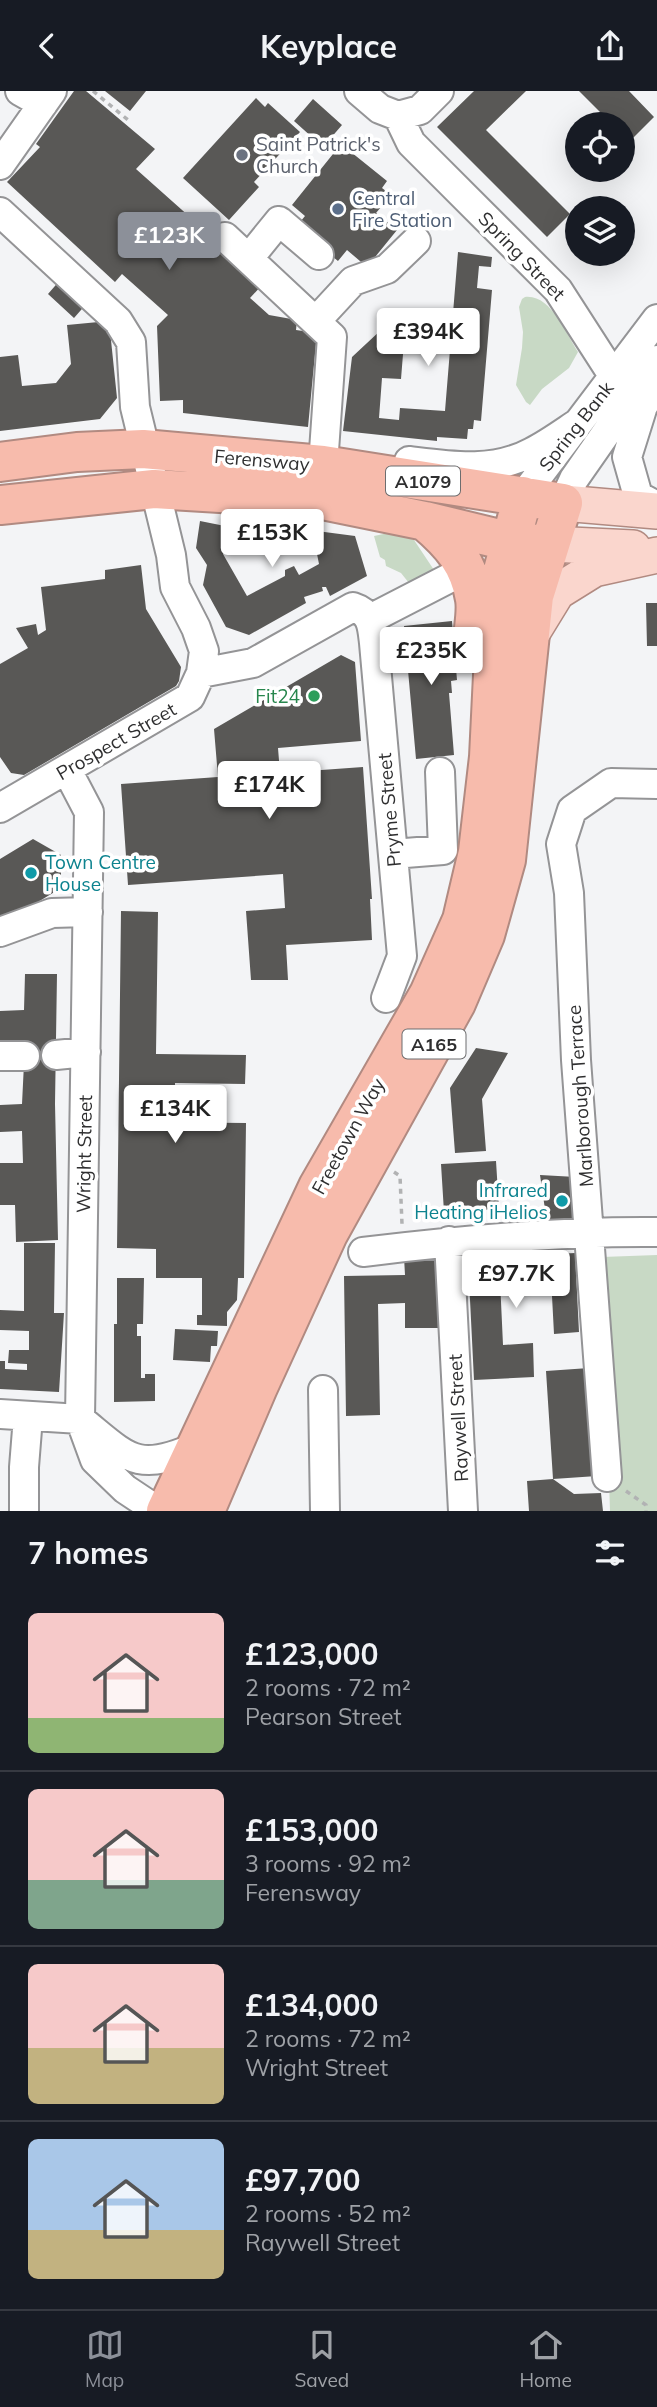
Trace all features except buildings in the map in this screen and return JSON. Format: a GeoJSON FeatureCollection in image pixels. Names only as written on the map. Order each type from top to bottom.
{"type":"FeatureCollection","features":[{"type":"Feature","properties":{"kind":"highway","name":"Ferensway"},"geometry":{"type":"LineString","coordinates":[[0,462],[77,451],[144,449],[334,467],[563,503]]}},
{"type":"Feature","properties":{"kind":"highway","name":"Ferensway"},"geometry":{"type":"LineString","coordinates":[[0,505],[154,489],[317,499],[512,542],[550,544]]}},
{"type":"Feature","properties":{"kind":"highway","name":"Spring Bank"},"geometry":{"type":"LineString","coordinates":[[512,542],[523,496]]}},
{"type":"Feature","properties":{"kind":"highway","name":"Spring Bank"},"geometry":{"type":"LineString","coordinates":[[550,544],[563,503]]}},
{"type":"Feature","properties":{"kind":"highway"},"geometry":{"type":"LineString","coordinates":[[425,521],[449,541],[462,559],[475,600],[462,837],[447,917],[446,956]]}},
{"type":"Feature","properties":{"kind":"highway","name":"Freetown Way"},"geometry":{"type":"LineString","coordinates":[[166,1511],[318,1187],[429,994],[462,920],[478,852],[489,757],[496,593],[512,542]]}},
{"type":"Feature","properties":{"kind":"highway","name":"Freetown Way"},"geometry":{"type":"LineString","coordinates":[[201,1510],[322,1247],[456,1003],[485,935],[506,860],[534,596],[550,544]]}},
{"type":"Feature","properties":{"kind":"main road"},"geometry":{"type":"LineString","coordinates":[[563,503],[657,511]]}},
{"type":"Feature","properties":{"kind":"main road"},"geometry":{"type":"LineString","coordinates":[[550,544],[657,549]]}},
{"type":"Feature","properties":{"kind":"main road"},"geometry":{"type":"LineString","coordinates":[[530,636],[557,592],[575,580],[594,569],[657,555]]}},
{"type":"Feature","properties":{"kind":"street"},"geometry":{"type":"LineString","coordinates":[[359,91],[380,109],[398,115],[420,110],[439,91]]}},
{"type":"Feature","properties":{"kind":"street"},"geometry":{"type":"LineString","coordinates":[[0,165],[38,95]]}},
{"type":"Feature","properties":{"kind":"street","name":"Spring Street"},"geometry":{"type":"LineString","coordinates":[[398,115],[411,143],[558,290],[614,377]]}},
{"type":"Feature","properties":{"kind":"street"},"geometry":{"type":"LineString","coordinates":[[0,212],[118,321],[131,342],[135,407],[171,555],[175,587],[196,628],[204,651],[201,673],[253,663],[353,607],[364,611],[370,618],[465,570]]}},
{"type":"Feature","properties":{"kind":"street"},"geometry":{"type":"LineString","coordinates":[[249,258],[279,221],[319,255]]}},
{"type":"Feature","properties":{"kind":"street"},"geometry":{"type":"LineString","coordinates":[[225,237],[332,337],[334,467],[394,459],[476,467],[504,463],[531,453],[578,423]]}},
{"type":"Feature","properties":{"kind":"street"},"geometry":{"type":"LineString","coordinates":[[316,321],[353,281],[387,269],[416,241]]}},
{"type":"Feature","properties":{"kind":"street","name":"Spring Bank"},"geometry":{"type":"LineString","coordinates":[[523,496],[657,319]]}},
{"type":"Feature","properties":{"kind":"street","name":"Spring Bank"},"geometry":{"type":"LineString","coordinates":[[563,503],[574,479],[657,360]]}},
{"type":"Feature","properties":{"kind":"street"},"geometry":{"type":"LineString","coordinates":[[657,386],[643,406],[627,457],[638,496],[657,506]]}},
{"type":"Feature","properties":{"kind":"street","name":"Pryme Street"},"geometry":{"type":"LineString","coordinates":[[370,618],[401,956],[386,999]]}},
{"type":"Feature","properties":{"kind":"street","name":"Prospect Street"},"geometry":{"type":"LineString","coordinates":[[5,796],[67,770],[190,697],[201,673]]}},
{"type":"Feature","properties":{"kind":"street","name":"Wright Street"},"geometry":{"type":"LineString","coordinates":[[67,770],[89,812],[80,1419],[95,1460],[127,1500],[158,1511]]}},
{"type":"Feature","properties":{"kind":"street"},"geometry":{"type":"LineString","coordinates":[[393,854],[443,850],[440,772]]}},
{"type":"Feature","properties":{"kind":"street","name":"Marlborough Terrace"},"geometry":{"type":"LineString","coordinates":[[607,1477],[576,1060],[569,893],[561,844],[572,810],[611,783],[657,784]]}},
{"type":"Feature","properties":{"kind":"street"},"geometry":{"type":"LineString","coordinates":[[0,932],[52,913],[88,912]]}},
{"type":"Feature","properties":{"kind":"street"},"geometry":{"type":"LineString","coordinates":[[56,1055],[86,1052]]}},
{"type":"Feature","properties":{"kind":"street"},"geometry":{"type":"LineString","coordinates":[[363,1252],[449,1241],[589,1232],[657,1232]]}},
{"type":"Feature","properties":{"kind":"street","name":"Raywell Street"},"geometry":{"type":"LineString","coordinates":[[449,1241],[463,1511]]}},
{"type":"Feature","properties":{"kind":"street"},"geometry":{"type":"LineString","coordinates":[[323,1390],[325,1511]]}},
{"type":"Feature","properties":{"kind":"street"},"geometry":{"type":"LineString","coordinates":[[24,1511],[14,1415],[80,1419],[121,1452],[147,1462],[171,1458],[198,1446]]}},
{"type":"Feature","properties":{"kind":"path"},"geometry":{"type":"LineString","coordinates":[[93,91],[128,120]]}},
{"type":"Feature","properties":{"kind":"path"},"geometry":{"type":"LineString","coordinates":[[370,1159],[400,1176],[403,1247]]}},
{"type":"Feature","properties":{"kind":"path"},"geometry":{"type":"LineString","coordinates":[[607,1477],[646,1506],[646,1511]]}},
{"type":"Feature","properties":{"kind":"green space"},"geometry":{"type":"Polygon","coordinates":[[[525,297],[534,298],[550,308],[578,352],[569,368],[542,389],[530,405],[516,385],[523,332],[519,307],[525,297]]]}},
{"type":"Feature","properties":{"kind":"green space"},"geometry":{"type":"Polygon","coordinates":[[[393,532],[414,540],[434,570],[409,583],[401,573],[386,566],[385,560],[380,557],[374,536],[393,532]]]}},
{"type":"Feature","properties":{"kind":"green space"},"geometry":{"type":"Polygon","coordinates":[[[657,1255],[657,1511],[610,1511],[602,1257],[657,1255]]]}},
{"type":"Feature","properties":{"kind":"place","name":"Saint Patrick's Church"},"geometry":{"type":"Point","coordinates":[242,155]}},
{"type":"Feature","properties":{"kind":"place","name":"Central Fire Station"},"geometry":{"type":"Point","coordinates":[338,209]}},
{"type":"Feature","properties":{"kind":"place","name":"Fit24"},"geometry":{"type":"Point","coordinates":[314,696]}},
{"type":"Feature","properties":{"kind":"place","name":"Town Centre House"},"geometry":{"type":"Point","coordinates":[31,873]}},
{"type":"Feature","properties":{"kind":"place","name":"Infrared Heating iHelios"},"geometry":{"type":"Point","coordinates":[562,1201]}}]}
